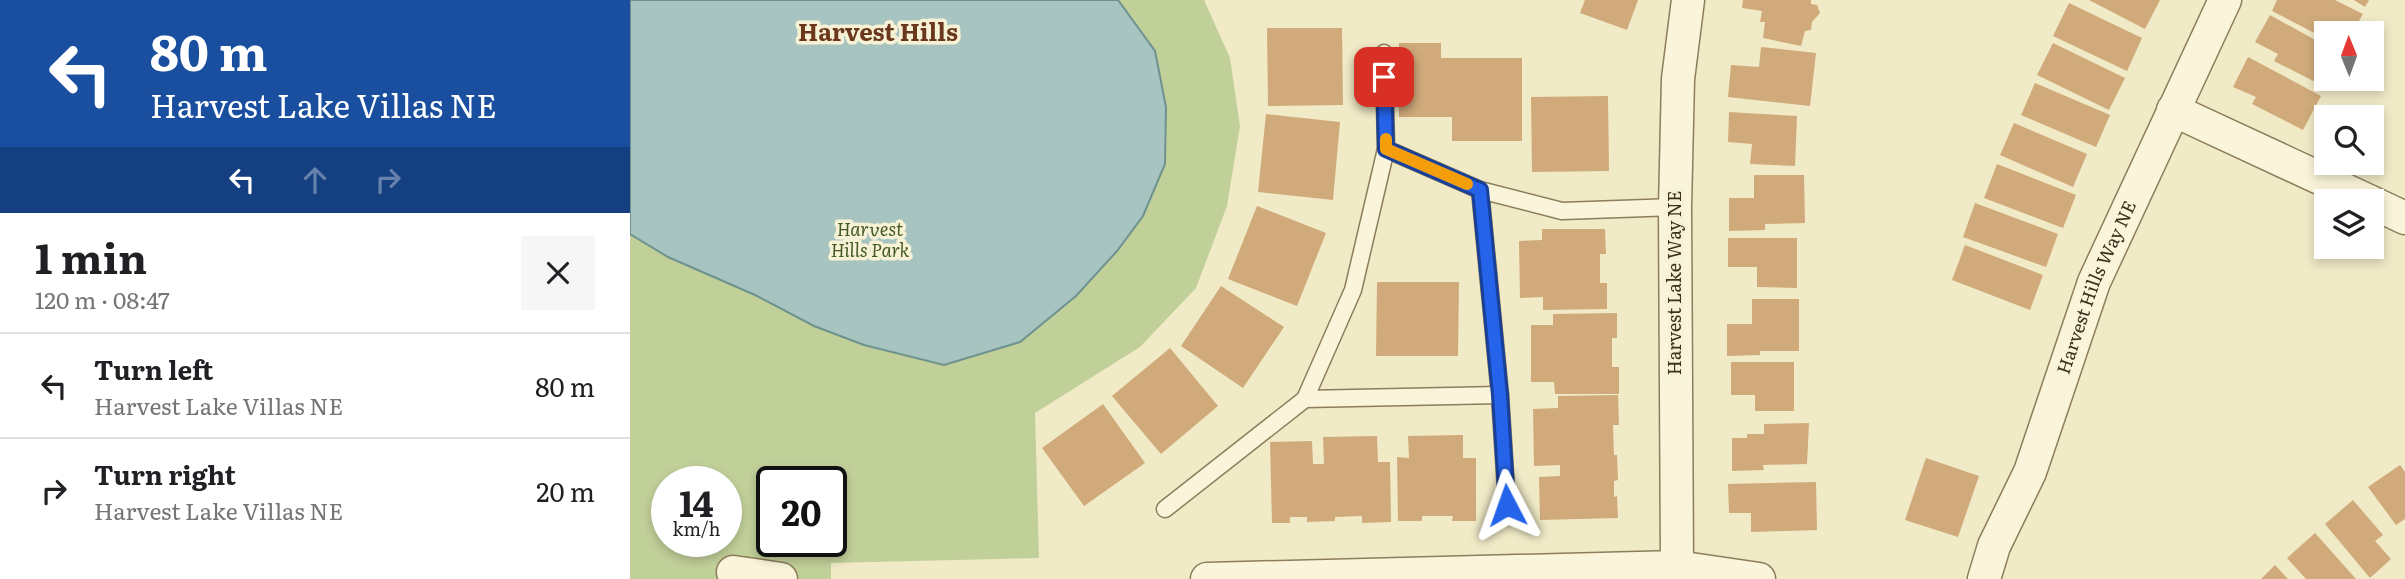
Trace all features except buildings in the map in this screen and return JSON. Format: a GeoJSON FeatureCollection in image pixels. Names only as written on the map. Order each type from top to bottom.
{"type":"FeatureCollection","features":[{"type":"Feature","properties":{"kind":"street","name":"Harvest Lake Way NE"},"geometry":{"type":"LineString","coordinates":[[1677,567],[1675,207],[1678,79],[1688,0]]}},
{"type":"Feature","properties":{"kind":"street","name":"Harvest Hills Way NE"},"geometry":{"type":"LineString","coordinates":[[1984,579],[1994,546],[2030,472],[2094,282],[2225,0]]}},
{"type":"Feature","properties":{"kind":"street"},"geometry":{"type":"LineString","coordinates":[[2173,110],[2342,189]]}},
{"type":"Feature","properties":{"kind":"street"},"geometry":{"type":"LineString","coordinates":[[2384,208],[2405,218]]}},
{"type":"Feature","properties":{"kind":"street"},"geometry":{"type":"LineString","coordinates":[[1207,579],[1677,567],[1759,579]]}},
{"type":"Feature","properties":{"kind":"street"},"geometry":{"type":"LineString","coordinates":[[732,575],[781,579]]}},
{"type":"Feature","properties":{"kind":"lane"},"geometry":{"type":"LineString","coordinates":[[1165,509],[1305,400],[1353,290],[1386,149],[1384,53]]}},
{"type":"Feature","properties":{"kind":"lane"},"geometry":{"type":"LineString","coordinates":[[1386,149],[1480,190],[1562,211],[1675,207]]}},
{"type":"Feature","properties":{"kind":"lane"},"geometry":{"type":"LineString","coordinates":[[1480,190],[1500,395],[1507,505]]}},
{"type":"Feature","properties":{"kind":"lane"},"geometry":{"type":"LineString","coordinates":[[1305,400],[1500,395]]}},
{"type":"Feature","properties":{"kind":"green space","name":"Harvest Hills Park"},"geometry":{"type":"Polygon","coordinates":[[[630,0],[1204,0],[1230,58],[1240,126],[1227,206],[1196,288],[1140,347],[1035,413],[1039,558],[831,563],[831,579],[630,579],[630,0]]]}},
{"type":"Feature","properties":{"kind":"water"},"geometry":{"type":"Polygon","coordinates":[[[630,0],[1118,0],[1155,51],[1166,107],[1165,164],[1143,216],[1117,251],[1076,296],[1020,342],[944,365],[864,345],[814,326],[755,295],[668,257],[630,234],[630,0]]]}},
{"type":"Feature","properties":{"kind":"slow traffic"},"geometry":{"type":"LineString","coordinates":[[1386,139],[1386,149],[1467,184]]}},
{"type":"Feature","properties":{"kind":"district","name":"Harvest Hills"},"geometry":{"type":"Point","coordinates":[878,33]}},
{"type":"Feature","properties":{"kind":"route"},"geometry":{"type":"LineString","coordinates":[[1384,77],[1386,149],[1480,190],[1500,395],[1507,505]]}}]}
